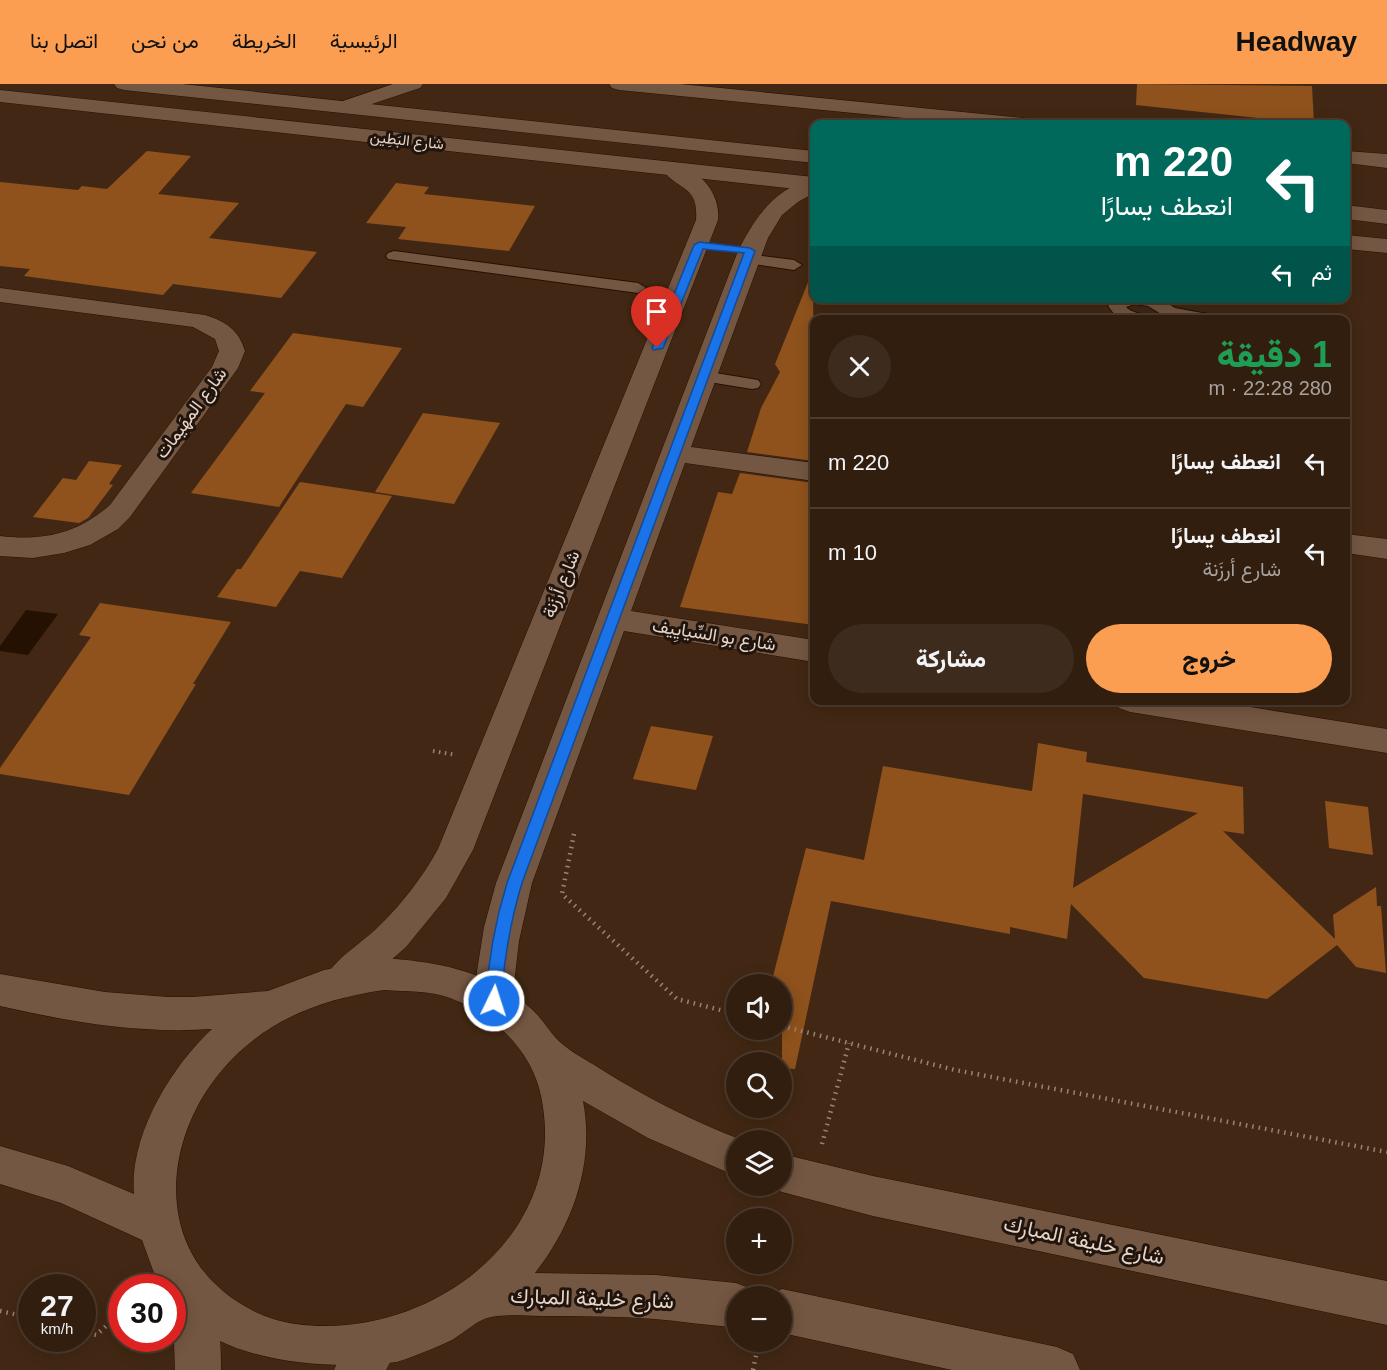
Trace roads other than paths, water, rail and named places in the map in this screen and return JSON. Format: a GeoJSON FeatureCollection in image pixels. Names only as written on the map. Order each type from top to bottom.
{"type":"FeatureCollection","features":[{"type":"Feature","properties":{"kind":"street","name":"شارع البَطِين"},"geometry":{"type":"LineString","coordinates":[[124,84],[810,157]]}},
{"type":"Feature","properties":{"kind":"street"},"geometry":{"type":"LineString","coordinates":[[344,107],[412,84],[420,100],[434,117]]}},
{"type":"Feature","properties":{"kind":"street"},"geometry":{"type":"LineString","coordinates":[[619,84],[983,120]]}},
{"type":"Feature","properties":{"kind":"street","name":"شارع البَطِين"},"geometry":{"type":"LineString","coordinates":[[0,96],[810,185]]}},
{"type":"Feature","properties":{"kind":"street"},"geometry":{"type":"LineString","coordinates":[[1350,157],[1387,161]]}},
{"type":"Feature","properties":{"kind":"street","name":"شارع أرزَنة"},"geometry":{"type":"LineString","coordinates":[[494,1001],[496,961],[502,923],[514,883],[703,376],[729,250],[699,187],[673,169]]}},
{"type":"Feature","properties":{"kind":"street","name":"شارع أرزَنة"},"geometry":{"type":"LineString","coordinates":[[344,979],[387,944],[423,905],[446,869],[489,761],[729,250],[788,198],[810,187]]}},
{"type":"Feature","properties":{"kind":"street"},"geometry":{"type":"LineString","coordinates":[[1350,212],[1387,217]]}},
{"type":"Feature","properties":{"kind":"street"},"geometry":{"type":"LineString","coordinates":[[1350,242],[1387,246]]}},
{"type":"Feature","properties":{"kind":"street","name":"شارع المهَيمات"},"geometry":{"type":"LineString","coordinates":[[0,295],[196,320],[218,328],[226,335],[232,351],[225,368],[111,520],[86,536],[56,546],[23,549],[0,546]]}},
{"type":"Feature","properties":{"kind":"street"},"geometry":{"type":"LineString","coordinates":[[675,453],[810,471]]}},
{"type":"Feature","properties":{"kind":"street"},"geometry":{"type":"LineString","coordinates":[[1350,544],[1387,549]]}},
{"type":"Feature","properties":{"kind":"street","name":"شارع بو السِّيايِيف"},"geometry":{"type":"LineString","coordinates":[[614,619],[810,650]]}},
{"type":"Feature","properties":{"kind":"street"},"geometry":{"type":"LineString","coordinates":[[1161,705],[1387,741]]}},
{"type":"Feature","properties":{"kind":"street"},"geometry":{"type":"LineString","coordinates":[[384,974],[423,976],[460,986],[494,1001],[533,1036],[548,1056],[562,1092],[568,1133],[563,1177],[547,1219],[525,1252],[483,1296],[433,1327],[366,1358],[331,1350],[289,1347],[249,1334],[215,1314],[191,1291],[173,1265],[158,1226],[154,1183],[161,1140],[178,1100],[204,1063],[235,1032],[273,1006],[296,994],[344,979],[384,974]]}},
{"type":"Feature","properties":{"kind":"street"},"geometry":{"type":"LineString","coordinates":[[0,990],[73,1005],[170,1014],[273,1006]]}},
{"type":"Feature","properties":{"kind":"street"},"geometry":{"type":"LineString","coordinates":[[548,1056],[598,1090],[653,1121],[726,1153]]}},
{"type":"Feature","properties":{"kind":"street"},"geometry":{"type":"LineString","coordinates":[[0,1165],[68,1186],[158,1226]]}},
{"type":"Feature","properties":{"kind":"street","name":"شارع خليفة المبارك"},"geometry":{"type":"LineString","coordinates":[[792,1176],[873,1196],[1387,1303]]}},
{"type":"Feature","properties":{"kind":"street"},"geometry":{"type":"LineString","coordinates":[[191,1291],[198,1334],[198,1370]]}},
{"type":"Feature","properties":{"kind":"street","name":"شارع خليفة المبارك"},"geometry":{"type":"LineString","coordinates":[[483,1296],[589,1294],[656,1297],[726,1304]]}},
{"type":"Feature","properties":{"kind":"street"},"geometry":{"type":"LineString","coordinates":[[792,1313],[1057,1370]]}},
{"type":"Feature","properties":{"kind":"lane"},"geometry":{"type":"LineString","coordinates":[[729,250],[794,264]]}},
{"type":"Feature","properties":{"kind":"lane"},"geometry":{"type":"LineString","coordinates":[[394,256],[638,288]]}},
{"type":"Feature","properties":{"kind":"lane"},"geometry":{"type":"LineString","coordinates":[[1118,303],[1117,309],[1125,315]]}},
{"type":"Feature","properties":{"kind":"lane"},"geometry":{"type":"LineString","coordinates":[[1152,303],[1163,306],[1165,315]]}},
{"type":"Feature","properties":{"kind":"lane"},"geometry":{"type":"LineString","coordinates":[[703,376],[752,384]]}}]}
